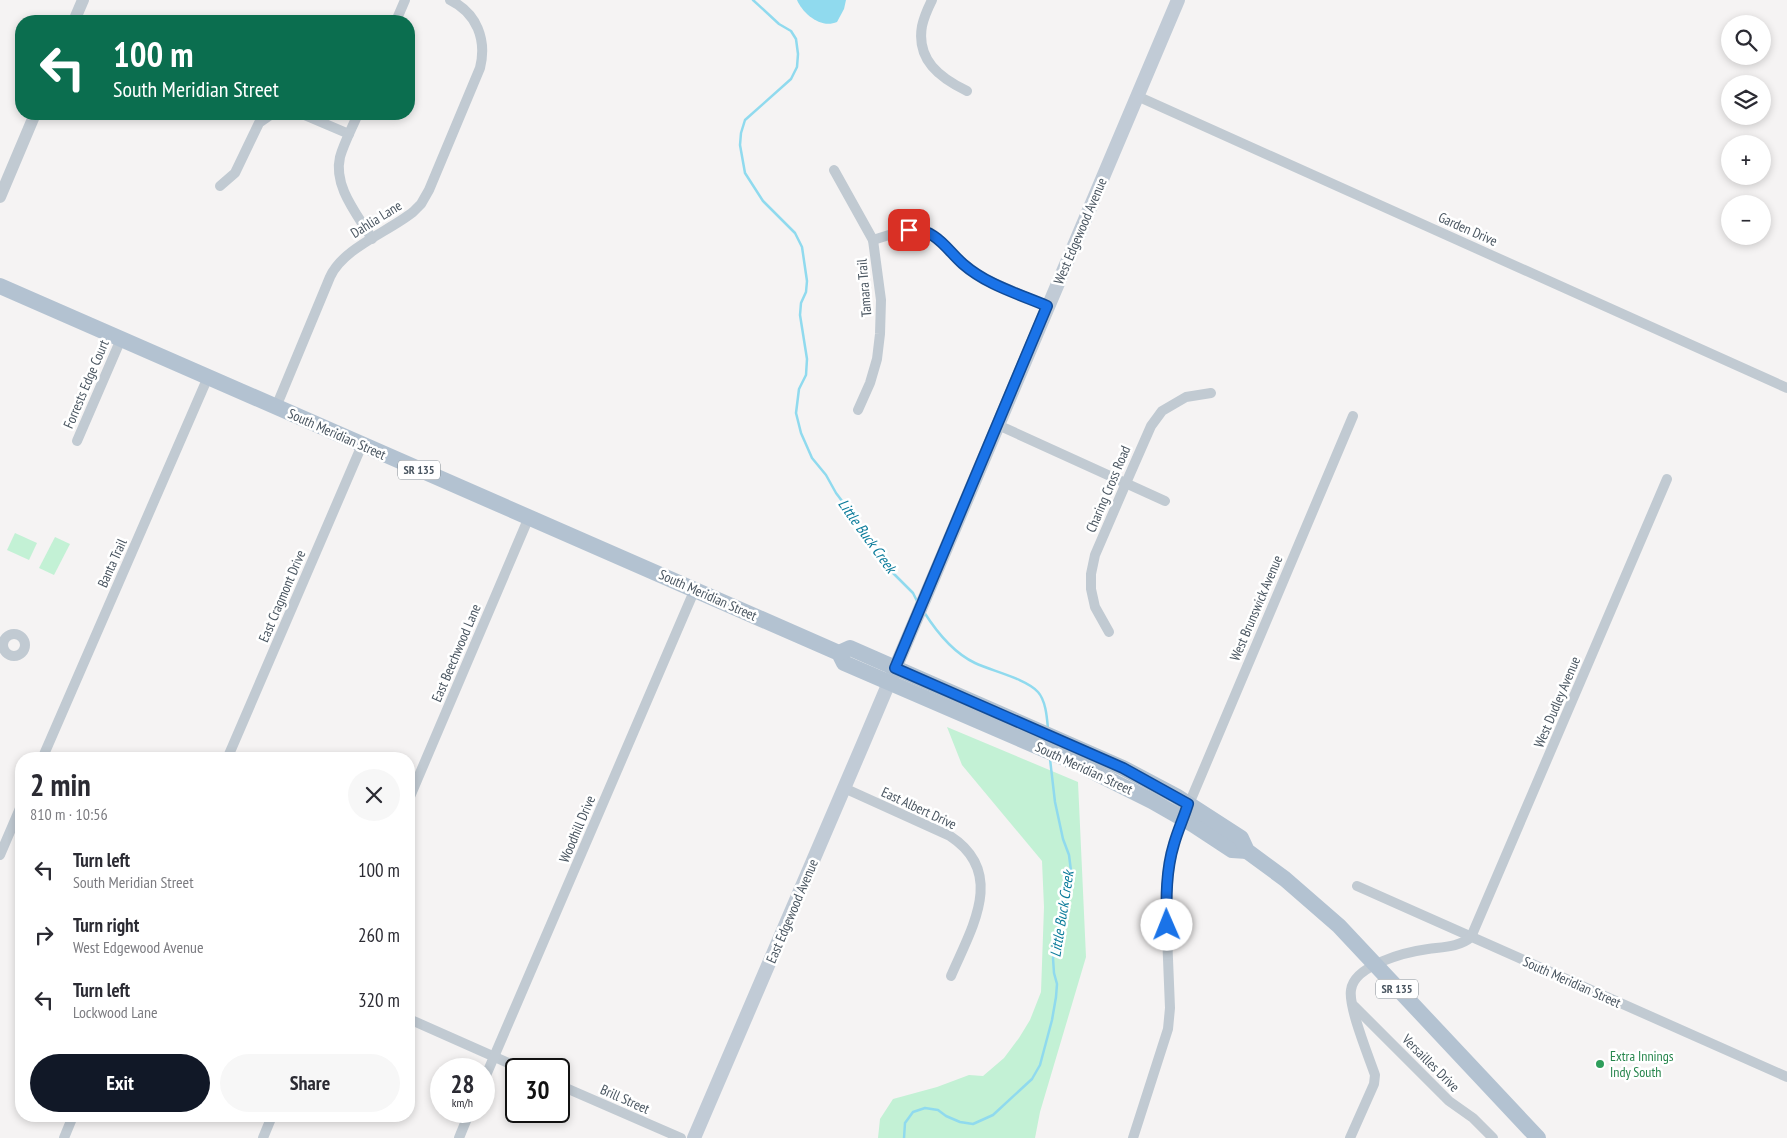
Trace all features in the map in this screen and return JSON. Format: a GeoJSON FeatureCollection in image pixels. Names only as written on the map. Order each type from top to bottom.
{"type":"FeatureCollection","features":[{"type":"Feature","properties":{"kind":"main road","name":"West Edgewood Avenue"},"geometry":{"type":"LineString","coordinates":[[892,675],[1178,0]]}},
{"type":"Feature","properties":{"kind":"main road","name":"South Meridian Street"},"geometry":{"type":"LineString","coordinates":[[0,286],[839,653],[844,663],[892,675],[1022,723],[1076,746],[1142,777],[1186,811]]}},
{"type":"Feature","properties":{"kind":"main road","name":"South Meridian Street"},"geometry":{"type":"LineString","coordinates":[[892,675],[1024,741],[1130,789],[1186,811],[1241,838],[1247,851],[1290,884],[1339,926],[1538,1138]]}},
{"type":"Feature","properties":{"kind":"main road","name":"East Edgewood Avenue"},"geometry":{"type":"LineString","coordinates":[[694,1138],[892,675]]}},
{"type":"Feature","properties":{"kind":"street"},"geometry":{"type":"LineString","coordinates":[[77,15],[83,0]]}},
{"type":"Feature","properties":{"kind":"street"},"geometry":{"type":"LineString","coordinates":[[399,15],[405,0]]}},
{"type":"Feature","properties":{"kind":"street","name":"Dahlia Lane"},"geometry":{"type":"LineString","coordinates":[[276,407],[335,268],[347,254],[413,212],[426,197],[480,68],[482,50],[480,35],[472,18],[462,7],[450,0]]}},
{"type":"Feature","properties":{"kind":"street"},"geometry":{"type":"LineString","coordinates":[[932,0],[922,28],[925,54],[939,74],[949,82],[967,91]]}},
{"type":"Feature","properties":{"kind":"street","name":"Garden Drive"},"geometry":{"type":"LineString","coordinates":[[1137,96],[1787,388]]}},
{"type":"Feature","properties":{"kind":"street"},"geometry":{"type":"LineString","coordinates":[[0,198],[32,120]]}},
{"type":"Feature","properties":{"kind":"street"},"geometry":{"type":"LineString","coordinates":[[220,186],[235,173],[259,123],[263,120]]}},
{"type":"Feature","properties":{"kind":"street"},"geometry":{"type":"LineString","coordinates":[[316,120],[349,134]]}},
{"type":"Feature","properties":{"kind":"street"},"geometry":{"type":"LineString","coordinates":[[355,120],[340,159],[340,180],[345,195],[372,239]]}},
{"type":"Feature","properties":{"kind":"street","name":"Tamara Trail"},"geometry":{"type":"LineString","coordinates":[[834,170],[874,240],[881,308],[880,334],[873,373],[858,410]]}},
{"type":"Feature","properties":{"kind":"street"},"geometry":{"type":"LineString","coordinates":[[874,240],[905,230],[917,230],[928,233],[941,240],[959,260],[983,278],[1047,306]]}},
{"type":"Feature","properties":{"kind":"street","name":"Forrests Edge Court"},"geometry":{"type":"LineString","coordinates":[[77,441],[121,339]]}},
{"type":"Feature","properties":{"kind":"street","name":"Banta Trail"},"geometry":{"type":"LineString","coordinates":[[45,752],[208,377]]}},
{"type":"Feature","properties":{"kind":"street","name":"Charing Cross Road"},"geometry":{"type":"LineString","coordinates":[[1109,632],[1098,614],[1090,589],[1095,555],[1151,426],[1162,411],[1186,397],[1211,393]]}},
{"type":"Feature","properties":{"kind":"street","name":"West Brunswick Avenue"},"geometry":{"type":"LineString","coordinates":[[1133,1138],[1168,1029],[1170,1008],[1166,910],[1171,853],[1186,811],[1353,416]]}},
{"type":"Feature","properties":{"kind":"street"},"geometry":{"type":"LineString","coordinates":[[998,426],[1165,501]]}},
{"type":"Feature","properties":{"kind":"street","name":"East Cragmont Drive"},"geometry":{"type":"LineString","coordinates":[[230,752],[362,445]]}},
{"type":"Feature","properties":{"kind":"street","name":"West Dudley Avenue"},"geometry":{"type":"LineString","coordinates":[[1471,937],[1667,479]]}},
{"type":"Feature","properties":{"kind":"street","name":"East Beechwood Lane"},"geometry":{"type":"LineString","coordinates":[[415,785],[529,517]]}},
{"type":"Feature","properties":{"kind":"street","name":"Woodhill Drive"},"geometry":{"type":"LineString","coordinates":[[494,1056],[695,589]]}},
{"type":"Feature","properties":{"kind":"street","name":"East Albert Drive"},"geometry":{"type":"LineString","coordinates":[[844,788],[950,836],[962,845],[973,860],[980,879],[980,906],[951,976]]}},
{"type":"Feature","properties":{"kind":"street"},"geometry":{"type":"LineString","coordinates":[[0,854],[15,820]]}},
{"type":"Feature","properties":{"kind":"street","name":"South Meridian Street"},"geometry":{"type":"LineString","coordinates":[[1357,886],[1787,1077]]}},
{"type":"Feature","properties":{"kind":"street"},"geometry":{"type":"LineString","coordinates":[[1350,1138],[1374,1084],[1374,1075],[1352,1004],[1352,983],[1362,973],[1375,965],[1403,953],[1458,945],[1471,937]]}},
{"type":"Feature","properties":{"kind":"street","name":"Versailles Drive"},"geometry":{"type":"LineString","coordinates":[[1352,1004],[1449,1101],[1473,1118],[1493,1138]]}},
{"type":"Feature","properties":{"kind":"street"},"geometry":{"type":"LineString","coordinates":[[415,1022],[505,1061]]}},
{"type":"Feature","properties":{"kind":"street","name":"Brill Street"},"geometry":{"type":"LineString","coordinates":[[570,1090],[681,1138]]}},
{"type":"Feature","properties":{"kind":"street"},"geometry":{"type":"LineString","coordinates":[[64,1138],[71,1122]]}},
{"type":"Feature","properties":{"kind":"street"},"geometry":{"type":"LineString","coordinates":[[263,1138],[270,1122]]}},
{"type":"Feature","properties":{"kind":"street"},"geometry":{"type":"LineString","coordinates":[[459,1138],[465,1123]]}},
{"type":"Feature","properties":{"kind":"green space"},"geometry":{"type":"Polygon","coordinates":[[[15,533],[37,543],[29,560],[7,550],[15,533]]]}},
{"type":"Feature","properties":{"kind":"green space"},"geometry":{"type":"Polygon","coordinates":[[[55,537],[70,544],[54,575],[39,568],[55,537]]]}},
{"type":"Feature","properties":{"kind":"green space"},"geometry":{"type":"Polygon","coordinates":[[[947,727],[1078,782],[1086,957],[1040,1112],[1035,1138],[878,1138],[880,1119],[893,1099],[937,1087],[969,1075],[983,1076],[1004,1058],[1030,1020],[1041,992],[1044,907],[1042,861],[962,765],[947,727]]]}},
{"type":"Feature","properties":{"kind":"water"},"geometry":{"type":"Polygon","coordinates":[[[797,0],[846,0],[844,9],[837,22],[831,24],[813,19],[797,0]]]}},
{"type":"Feature","properties":{"kind":"waterway","name":"Little Buck Creek"},"geometry":{"type":"LineString","coordinates":[[753,0],[779,24],[791,31],[796,39],[798,54],[797,67],[791,79],[745,120],[740,145],[745,173],[763,201],[795,233],[802,247],[807,281],[800,315],[807,359],[806,375],[799,389],[796,413],[801,433],[812,458],[873,542],[886,566],[913,593],[917,601]]}},
{"type":"Feature","properties":{"kind":"waterway","name":"Little Buck Creek"},"geometry":{"type":"LineString","coordinates":[[924,612],[946,641],[967,659],[1018,679],[1033,687],[1041,696],[1047,715],[1048,729]]}},
{"type":"Feature","properties":{"kind":"waterway","name":"Little Buck Creek"},"geometry":{"type":"LineString","coordinates":[[904,1138],[905,1123],[913,1112],[925,1108],[938,1110],[960,1122],[973,1124],[993,1115],[1032,1079],[1040,1065],[1056,997],[1057,984],[1053,958],[1071,871],[1069,855],[1063,839],[1055,802],[1050,759]]}},
{"type":"Feature","properties":{"kind":"place","name":"Extra Innings Indy South"},"geometry":{"type":"Point","coordinates":[1600,1064]}},
{"type":"Feature","properties":{"kind":"route"},"geometry":{"type":"LineString","coordinates":[[909,230],[931,234],[941,240],[964,265],[983,278],[1047,306],[895,668],[1076,746],[1159,786],[1188,804],[1174,842],[1169,864],[1166,898],[1167,925]]}}]}
